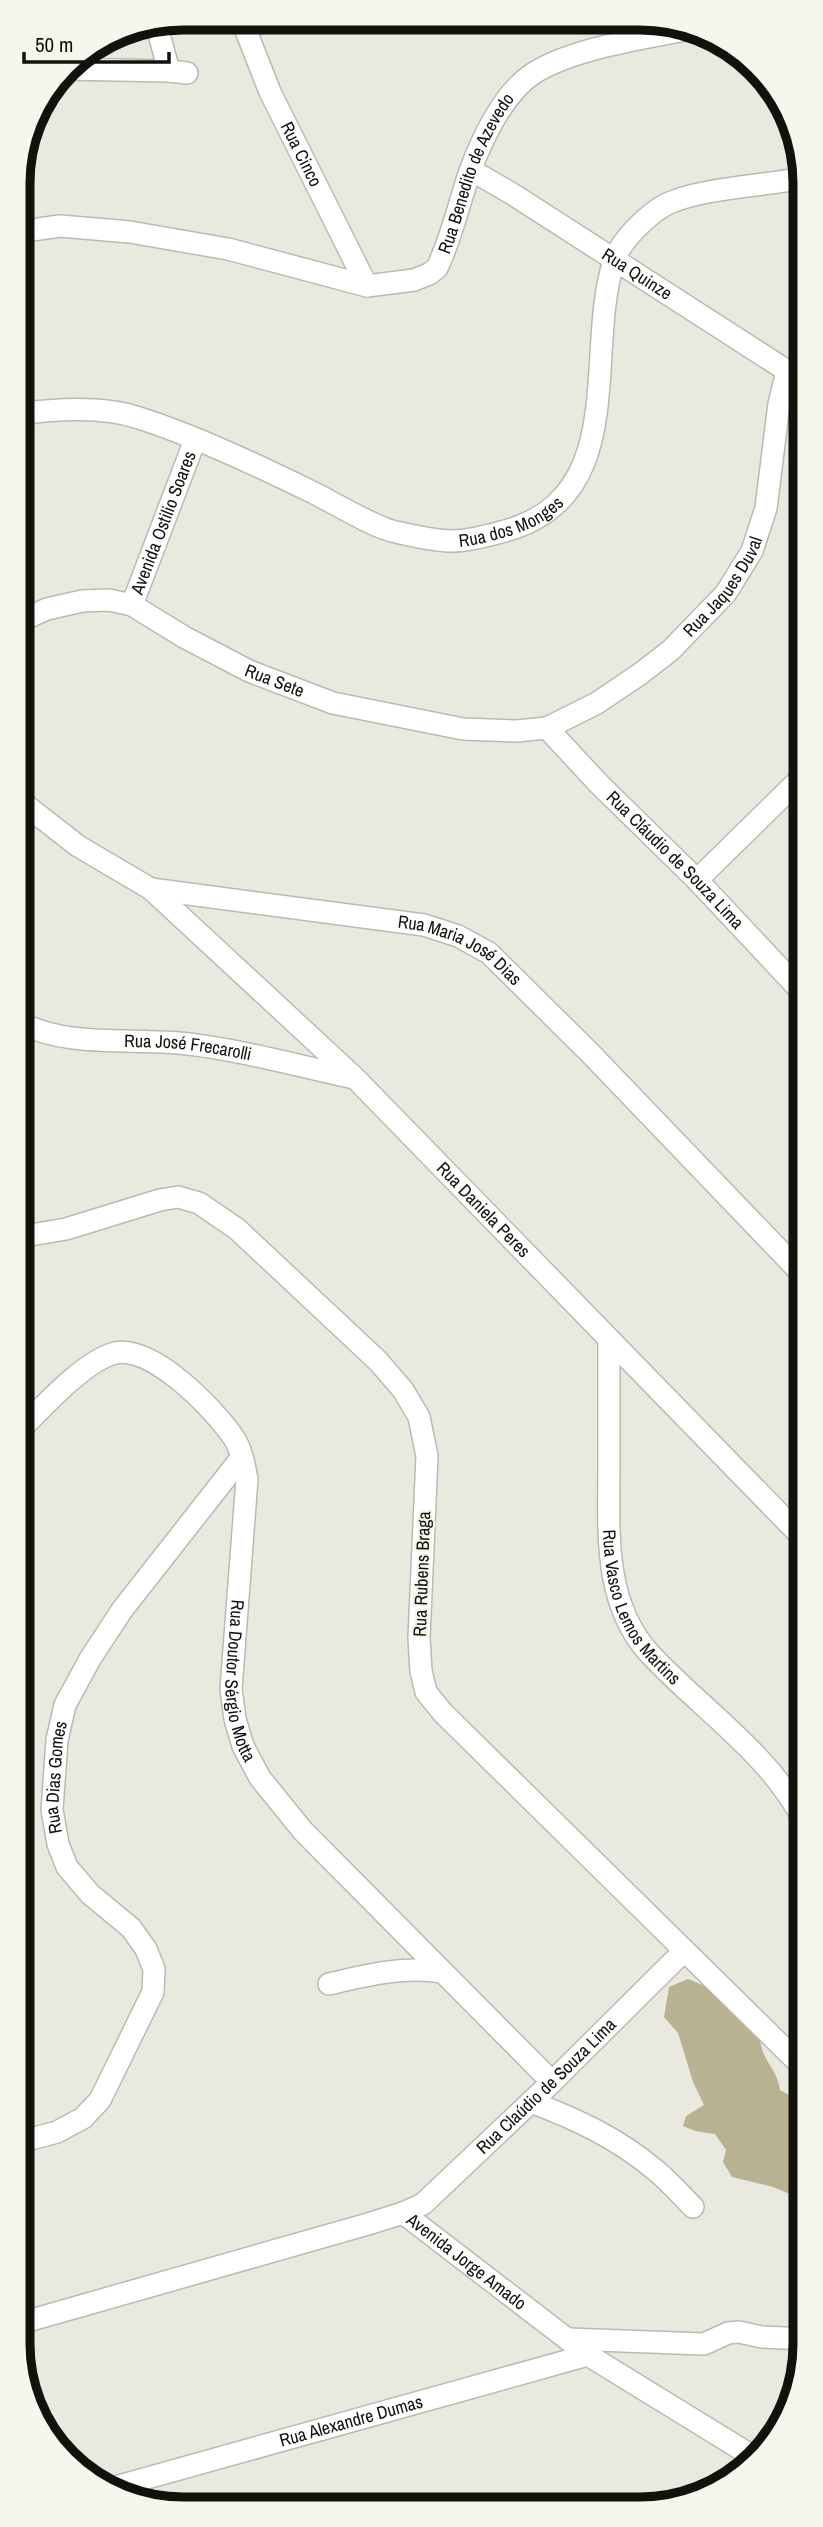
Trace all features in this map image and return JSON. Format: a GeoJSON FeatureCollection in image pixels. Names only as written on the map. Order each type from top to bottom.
{"type":"FeatureCollection","features":[{"type":"Feature","properties":{"kind":"street","name":"Rua Cinco"},"geometry":{"type":"LineString","coordinates":[[246,30],[270,92],[367,286]]}},
{"type":"Feature","properties":{"kind":"street"},"geometry":{"type":"LineString","coordinates":[[80,69],[178,72],[160,32]]}},
{"type":"Feature","properties":{"kind":"street","name":"Rua Benedito de Azevedo"},"geometry":{"type":"LineString","coordinates":[[30,230],[60,226],[130,232],[228,249],[367,286],[414,279],[438,268],[490,123],[532,74],[590,51],[670,33]]}},
{"type":"Feature","properties":{"kind":"street","name":"Rua Quinze"},"geometry":{"type":"LineString","coordinates":[[471,170],[793,371]]}},
{"type":"Feature","properties":{"kind":"street","name":"Rua dos Monges"},"geometry":{"type":"LineString","coordinates":[[30,413],[76,409],[137,417],[290,481],[393,532],[453,541],[507,531],[536,518],[557,503],[572,488],[583,465],[594,433],[605,304],[614,259],[632,233],[667,204],[689,197],[793,180]]}},
{"type":"Feature","properties":{"kind":"street","name":"Rua Jaques Duval"},"geometry":{"type":"LineString","coordinates":[[547,728],[597,703],[640,674],[671,650],[726,593],[752,551],[766,508],[779,404],[793,382]]}},
{"type":"Feature","properties":{"kind":"street","name":"Avenida Ostilio Soares"},"geometry":{"type":"LineString","coordinates":[[132,605],[195,440]]}},
{"type":"Feature","properties":{"kind":"street","name":"Rua Sete"},"geometry":{"type":"LineString","coordinates":[[30,617],[47,609],[82,601],[109,600],[132,605],[184,637],[249,671],[333,703],[463,729],[516,731],[547,728]]}},
{"type":"Feature","properties":{"kind":"street","name":"Rua Cláudio de Souza Lima"},"geometry":{"type":"LineString","coordinates":[[547,728],[599,784],[697,880],[793,982]]}},
{"type":"Feature","properties":{"kind":"street"},"geometry":{"type":"LineString","coordinates":[[697,880],[793,786]]}},
{"type":"Feature","properties":{"kind":"street","name":"Rua Maria José Dias"},"geometry":{"type":"LineString","coordinates":[[30,809],[78,846],[151,889],[424,925],[458,936],[489,953],[591,1054],[793,1265]]}},
{"type":"Feature","properties":{"kind":"street","name":"Rua Daniela Peres"},"geometry":{"type":"LineString","coordinates":[[151,889],[355,1078],[793,1528]]}},
{"type":"Feature","properties":{"kind":"street","name":"Rua José Frecarolli"},"geometry":{"type":"LineString","coordinates":[[30,1027],[65,1036],[187,1044],[355,1078]]}},
{"type":"Feature","properties":{"kind":"street","name":"Rua Rubens Braga"},"geometry":{"type":"LineString","coordinates":[[30,1235],[66,1229],[160,1200],[178,1197],[199,1203],[237,1229],[378,1361],[403,1390],[419,1417],[427,1456],[419,1638],[421,1671],[426,1692],[443,1713],[793,2057]]}},
{"type":"Feature","properties":{"kind":"street","name":"Rua Vasco Lemos Martins"},"geometry":{"type":"LineString","coordinates":[[609,1340],[609,1548],[621,1606],[630,1627],[649,1653],[777,1777],[793,1803]]}},
{"type":"Feature","properties":{"kind":"street","name":"Rua Doutor Sérgio Motta"},"geometry":{"type":"LineString","coordinates":[[30,1420],[55,1394],[99,1360],[117,1353],[139,1353],[177,1376],[235,1440],[247,1479],[231,1689],[243,1746],[260,1778],[303,1831],[552,2082]]}},
{"type":"Feature","properties":{"kind":"street","name":"Rua Dias Gomes"},"geometry":{"type":"LineString","coordinates":[[30,2139],[57,2132],[83,2118],[100,2100],[153,1992],[154,1969],[146,1948],[131,1928],[90,1894],[67,1867],[58,1844],[52,1810],[57,1740],[65,1705],[90,1658],[122,1610],[242,1457]]}},
{"type":"Feature","properties":{"kind":"street","name":"Rua Claúdio de Souza Lima"},"geometry":{"type":"LineString","coordinates":[[403,2213],[423,2204],[552,2082],[684,1951]]}},
{"type":"Feature","properties":{"kind":"street"},"geometry":{"type":"LineString","coordinates":[[329,1983],[397,1970],[442,1972]]}},
{"type":"Feature","properties":{"kind":"street"},"geometry":{"type":"LineString","coordinates":[[531,2102],[575,2119],[617,2141],[656,2170],[693,2207]]}},
{"type":"Feature","properties":{"kind":"street","name":"Avenida Jorge Amado"},"geometry":{"type":"LineString","coordinates":[[30,2320],[403,2213],[589,2355],[747,2453]]}},
{"type":"Feature","properties":{"kind":"street"},"geometry":{"type":"LineString","coordinates":[[568,2339],[704,2344],[728,2333],[739,2332],[762,2337],[793,2338]]}},
{"type":"Feature","properties":{"kind":"street","name":"Rua Alexandre Dumas"},"geometry":{"type":"LineString","coordinates":[[122,2485],[589,2355]]}},
{"type":"Feature","properties":{"kind":"shaded area"},"geometry":{"type":"Polygon","coordinates":[[[688,1979],[710,1988],[760,2039],[780,2090],[793,2097],[793,2195],[773,2187],[732,2177],[723,2162],[726,2150],[715,2134],[683,2126],[686,2116],[704,2105],[693,2082],[678,2033],[664,2017],[669,1987],[688,1979]]]}}]}
